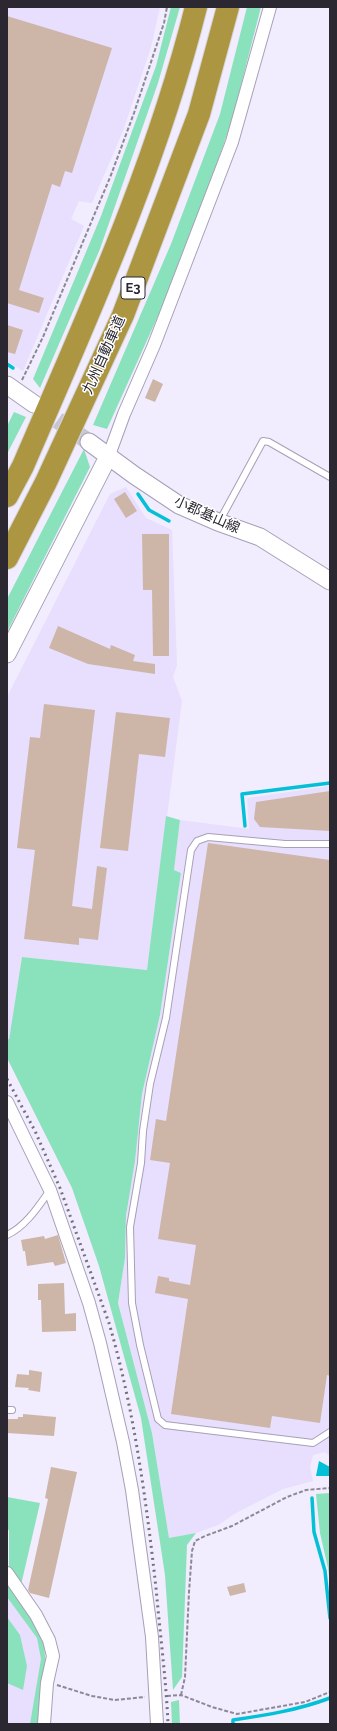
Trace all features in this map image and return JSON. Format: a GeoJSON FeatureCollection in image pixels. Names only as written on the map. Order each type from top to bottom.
{"type":"FeatureCollection","features":[{"type":"Feature","properties":{"kind":"highway","name":"E3"},"geometry":{"type":"LineString","coordinates":[[7,496],[23,466],[138,193],[170,102],[196,7]]}},
{"type":"Feature","properties":{"kind":"highway","name":"九州自動車道"},"geometry":{"type":"LineString","coordinates":[[7,558],[46,482],[123,314],[199,114],[228,7]]}},
{"type":"Feature","properties":{"kind":"main road"},"geometry":{"type":"LineString","coordinates":[[12,388],[34,404]]}},
{"type":"Feature","properties":{"kind":"main road","name":"小郡基山線"},"geometry":{"type":"LineString","coordinates":[[89,442],[109,455],[134,475],[179,505],[218,522],[260,537],[330,580]]}},
{"type":"Feature","properties":{"kind":"main road"},"geometry":{"type":"LineString","coordinates":[[7,654],[109,455]]}},
{"type":"Feature","properties":{"kind":"street"},"geometry":{"type":"LineString","coordinates":[[109,455],[124,414],[154,345],[232,142],[270,7]]}},
{"type":"Feature","properties":{"kind":"street"},"geometry":{"type":"LineString","coordinates":[[7,1102],[50,1190],[90,1303],[123,1442],[152,1637],[157,1724]]}},
{"type":"Feature","properties":{"kind":"street"},"geometry":{"type":"LineString","coordinates":[[7,1573],[36,1615],[49,1640],[53,1656],[47,1683],[44,1724]]}},
{"type":"Feature","properties":{"kind":"lane"},"geometry":{"type":"LineString","coordinates":[[218,522],[263,441],[269,442],[330,477]]}},
{"type":"Feature","properties":{"kind":"lane"},"geometry":{"type":"LineString","coordinates":[[330,844],[285,844],[208,837],[197,841],[191,850],[166,1018],[150,1084],[143,1130],[141,1164],[130,1227],[132,1303],[140,1345],[160,1422],[165,1425],[313,1443],[330,1432]]}},
{"type":"Feature","properties":{"kind":"lane"},"geometry":{"type":"LineString","coordinates":[[7,1235],[12,1233],[30,1216],[50,1190]]}},
{"type":"Feature","properties":{"kind":"path"},"geometry":{"type":"LineString","coordinates":[[12,388],[43,337],[111,175],[134,113],[164,23],[167,7]]}},
{"type":"Feature","properties":{"kind":"path"},"geometry":{"type":"LineString","coordinates":[[181,1695],[186,1677],[189,1592],[192,1551],[195,1541],[232,1526],[287,1497],[306,1490],[330,1488]]}},
{"type":"Feature","properties":{"kind":"path"},"geometry":{"type":"LineString","coordinates":[[47,1683],[92,1696],[116,1700],[148,1696],[155,1697],[181,1695],[212,1707],[237,1714],[305,1702],[330,1692]]}},
{"type":"Feature","properties":{"kind":"shaded area"},"geometry":{"type":"Polygon","coordinates":[[[7,7],[160,7],[151,47],[123,131],[92,203],[79,201],[71,219],[84,226],[23,371],[7,361],[7,7]]]}},
{"type":"Feature","properties":{"kind":"shaded area"},"geometry":{"type":"Polygon","coordinates":[[[126,487],[146,518],[172,530],[177,665],[173,677],[182,701],[147,970],[22,957],[7,1058],[7,697],[110,494],[126,487]]]}},
{"type":"Feature","properties":{"kind":"shaded area"},"geometry":{"type":"Polygon","coordinates":[[[330,786],[330,1456],[325,1452],[313,1455],[310,1467],[313,1481],[283,1489],[236,1513],[218,1525],[196,1533],[169,1539],[152,1433],[118,1303],[125,1258],[126,1216],[135,1161],[142,1094],[160,1015],[181,873],[174,870],[180,820],[249,829],[247,798],[330,786]]]}},
{"type":"Feature","properties":{"kind":"shaded area"},"geometry":{"type":"Polygon","coordinates":[[[7,1583],[43,1637],[39,1724],[7,1724],[7,1583]]]}},
{"type":"Feature","properties":{"kind":"green space"},"geometry":{"type":"Polygon","coordinates":[[[171,7],[180,7],[158,83],[100,249],[40,388],[33,379],[101,216],[156,66],[171,7]]]}},
{"type":"Feature","properties":{"kind":"green space"},"geometry":{"type":"Polygon","coordinates":[[[247,7],[261,7],[232,120],[185,256],[107,429],[93,425],[171,244],[220,114],[247,7]]]}},
{"type":"Feature","properties":{"kind":"green space"},"geometry":{"type":"Polygon","coordinates":[[[14,412],[26,417],[7,454],[7,426],[14,412]]]}},
{"type":"Feature","properties":{"kind":"green space"},"geometry":{"type":"Polygon","coordinates":[[[84,449],[90,467],[7,632],[7,599],[84,449]]]}},
{"type":"Feature","properties":{"kind":"green space"},"geometry":{"type":"Polygon","coordinates":[[[166,816],[180,820],[174,870],[181,873],[160,1015],[142,1094],[135,1161],[126,1216],[125,1258],[118,1303],[152,1433],[169,1538],[196,1533],[187,1545],[182,1677],[173,1690],[165,1575],[141,1418],[99,1266],[72,1188],[7,1058],[7,1037],[9,1040],[22,957],[147,970],[166,816]]]}},
{"type":"Feature","properties":{"kind":"green space"},"geometry":{"type":"Polygon","coordinates":[[[330,1493],[330,1584],[320,1533],[316,1494],[330,1493]]]}},
{"type":"Feature","properties":{"kind":"green space"},"geometry":{"type":"Polygon","coordinates":[[[7,1497],[40,1503],[21,1585],[9,1566],[7,1497]]]}},
{"type":"Feature","properties":{"kind":"green space"},"geometry":{"type":"Polygon","coordinates":[[[7,1583],[43,1637],[46,1665],[39,1724],[30,1724],[41,1659],[37,1638],[7,1597],[7,1583]]]}},
{"type":"Feature","properties":{"kind":"green space"},"geometry":{"type":"Polygon","coordinates":[[[7,1617],[20,1635],[27,1666],[23,1690],[7,1683],[7,1617]]]}},
{"type":"Feature","properties":{"kind":"green space"},"geometry":{"type":"Polygon","coordinates":[[[179,1700],[180,1724],[172,1724],[171,1702],[179,1700]]]}},
{"type":"Feature","properties":{"kind":"water"},"geometry":{"type":"Polygon","coordinates":[[[319,1461],[330,1467],[330,1476],[316,1476],[319,1461]]]}},
{"type":"Feature","properties":{"kind":"building"},"geometry":{"type":"Polygon","coordinates":[[[7,16],[112,48],[72,173],[65,171],[60,187],[52,184],[19,290],[44,298],[39,313],[7,303],[7,16]]]}},
{"type":"Feature","properties":{"kind":"building"},"geometry":{"type":"Polygon","coordinates":[[[7,325],[23,330],[15,354],[7,352],[7,325]]]}},
{"type":"Feature","properties":{"kind":"building"},"geometry":{"type":"Polygon","coordinates":[[[153,379],[163,384],[155,402],[145,398],[153,379]]]}},
{"type":"Feature","properties":{"kind":"building"},"geometry":{"type":"Polygon","coordinates":[[[125,492],[137,511],[126,518],[114,499],[125,492]]]}},
{"type":"Feature","properties":{"kind":"building"},"geometry":{"type":"Polygon","coordinates":[[[142,534],[169,534],[169,656],[153,656],[152,590],[143,590],[142,534]]]}},
{"type":"Feature","properties":{"kind":"building"},"geometry":{"type":"Polygon","coordinates":[[[58,626],[110,649],[111,645],[135,655],[133,661],[155,664],[155,674],[88,664],[49,648],[58,626]]]}},
{"type":"Feature","properties":{"kind":"building"},"geometry":{"type":"Polygon","coordinates":[[[44,704],[95,710],[72,906],[92,909],[97,866],[107,868],[98,940],[79,938],[79,945],[24,939],[35,850],[17,848],[30,737],[40,738],[44,704]]]}},
{"type":"Feature","properties":{"kind":"building"},"geometry":{"type":"Polygon","coordinates":[[[116,712],[170,718],[165,757],[139,754],[128,851],[100,848],[116,712]]]}},
{"type":"Feature","properties":{"kind":"building"},"geometry":{"type":"Polygon","coordinates":[[[330,791],[330,831],[260,827],[254,819],[256,802],[330,791]]]}},
{"type":"Feature","properties":{"kind":"building"},"geometry":{"type":"Polygon","coordinates":[[[208,843],[330,860],[330,1376],[327,1375],[320,1423],[272,1416],[270,1428],[171,1414],[188,1299],[155,1293],[158,1276],[169,1278],[169,1281],[190,1285],[196,1245],[158,1239],[170,1163],[150,1160],[156,1119],[166,1121],[208,843]]]}},
{"type":"Feature","properties":{"kind":"building"},"geometry":{"type":"Polygon","coordinates":[[[58,1235],[66,1263],[55,1266],[53,1262],[27,1266],[25,1251],[23,1251],[21,1240],[44,1236],[45,1239],[58,1235]]]}},
{"type":"Feature","properties":{"kind":"building"},"geometry":{"type":"Polygon","coordinates":[[[64,1283],[65,1314],[76,1313],[76,1331],[42,1332],[41,1300],[38,1300],[38,1284],[64,1283]]]}},
{"type":"Feature","properties":{"kind":"building"},"geometry":{"type":"Polygon","coordinates":[[[29,1370],[42,1372],[40,1392],[28,1390],[29,1388],[15,1387],[17,1374],[29,1375],[29,1370]]]}},
{"type":"Feature","properties":{"kind":"building"},"geometry":{"type":"Polygon","coordinates":[[[23,1414],[56,1417],[54,1436],[7,1433],[7,1419],[18,1419],[18,1417],[23,1417],[23,1414]]]}},
{"type":"Feature","properties":{"kind":"building"},"geometry":{"type":"Polygon","coordinates":[[[51,1467],[77,1472],[49,1598],[30,1593],[28,1590],[48,1499],[45,1498],[51,1467]]]}},
{"type":"Feature","properties":{"kind":"building"},"geometry":{"type":"Polygon","coordinates":[[[244,1583],[246,1592],[230,1596],[227,1587],[244,1583]]]}},
{"type":"Feature","properties":{"kind":"waterway"},"geometry":{"type":"LineString","coordinates":[[7,364],[13,368]]}},
{"type":"Feature","properties":{"kind":"waterway"},"geometry":{"type":"LineString","coordinates":[[138,494],[149,510],[169,521]]}},
{"type":"Feature","properties":{"kind":"waterway"},"geometry":{"type":"LineString","coordinates":[[245,826],[242,794],[330,783]]}},
{"type":"Feature","properties":{"kind":"waterway"},"geometry":{"type":"LineString","coordinates":[[312,1498],[314,1532],[325,1571],[330,1618]]}},
{"type":"Feature","properties":{"kind":"waterway"},"geometry":{"type":"LineString","coordinates":[[233,1724],[233,1720],[294,1709],[330,1698]]}},
{"type":"Feature","properties":{"kind":"tunnel"},"geometry":{"type":"LineString","coordinates":[[37,406],[89,442]]}},
{"type":"Feature","properties":{"kind":"railway"},"geometry":{"type":"LineString","coordinates":[[7,1079],[35,1131],[60,1188],[109,1323],[118,1355],[138,1454],[148,1521],[163,1656],[168,1724]]}}]}
